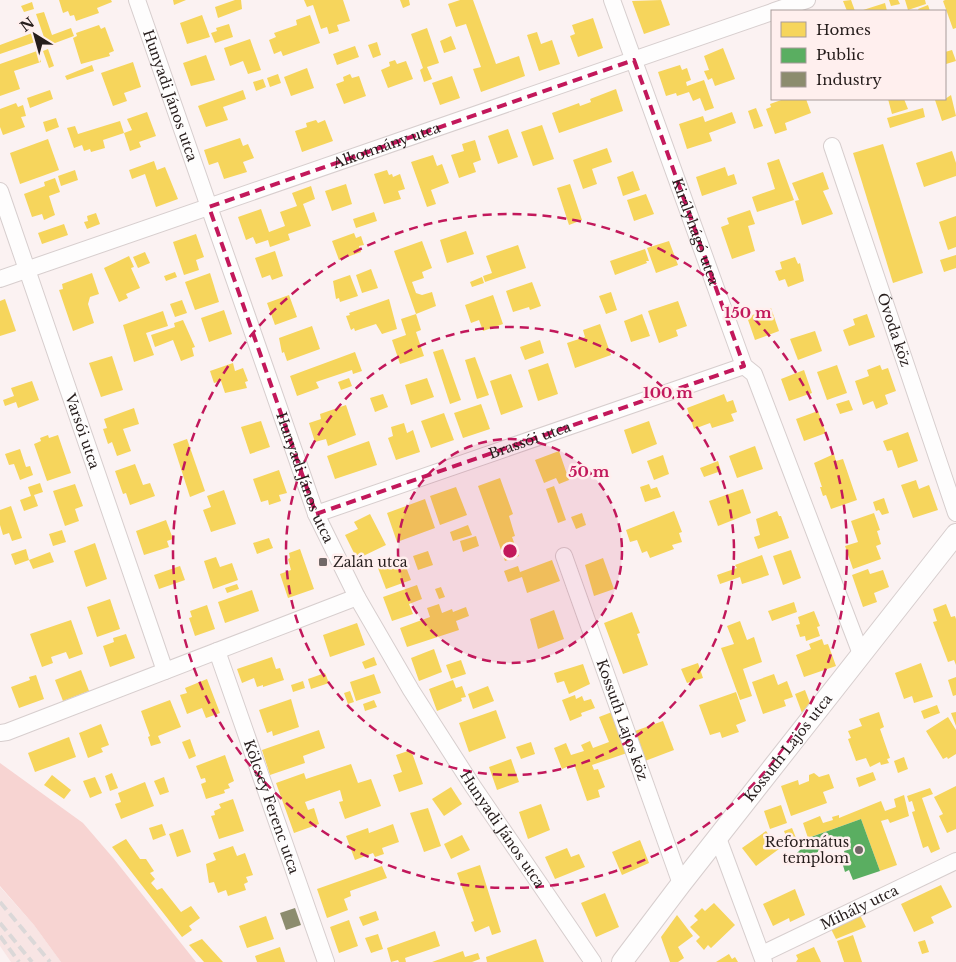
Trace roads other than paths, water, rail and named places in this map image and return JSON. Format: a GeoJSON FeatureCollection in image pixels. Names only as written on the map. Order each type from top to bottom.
{"type":"FeatureCollection","features":[{"type":"Feature","properties":{"kind":"street","name":"Hunyadi János utca"},"geometry":{"type":"LineString","coordinates":[[138,0],[316,514],[356,597],[411,690],[466,777],[592,962]]}},
{"type":"Feature","properties":{"kind":"street","name":"Királyhágó utca"},"geometry":{"type":"LineString","coordinates":[[612,0],[744,366],[754,374],[862,654]]}},
{"type":"Feature","properties":{"kind":"street","name":"Alkotmány utca"},"geometry":{"type":"LineString","coordinates":[[779,10],[807,0]]}},
{"type":"Feature","properties":{"kind":"street","name":"Alkotmány utca"},"geometry":{"type":"LineString","coordinates":[[0,279],[771,13]]}},
{"type":"Feature","properties":{"kind":"street","name":"Óvoda köz"},"geometry":{"type":"LineString","coordinates":[[832,146],[956,513]]}},
{"type":"Feature","properties":{"kind":"street","name":"Varsói utca"},"geometry":{"type":"LineString","coordinates":[[0,190],[165,671]]}},
{"type":"Feature","properties":{"kind":"street","name":"Brassói utca"},"geometry":{"type":"LineString","coordinates":[[316,514],[744,366]]}},
{"type":"Feature","properties":{"kind":"street","name":"Kossuth Lajos utca"},"geometry":{"type":"LineString","coordinates":[[622,962],[956,534]]}},
{"type":"Feature","properties":{"kind":"street","name":"Kossuth Lajos köz"},"geometry":{"type":"LineString","coordinates":[[564,556],[681,884]]}},
{"type":"Feature","properties":{"kind":"street"},"geometry":{"type":"LineString","coordinates":[[0,733],[7,732],[356,597]]}},
{"type":"Feature","properties":{"kind":"street","name":"Kölcsey Ferenc utca"},"geometry":{"type":"LineString","coordinates":[[217,651],[326,962]]}},
{"type":"Feature","properties":{"kind":"street"},"geometry":{"type":"LineString","coordinates":[[718,838],[763,958]]}},
{"type":"Feature","properties":{"kind":"street","name":"Mihály utca"},"geometry":{"type":"LineString","coordinates":[[763,958],[956,861]]}},
{"type":"Feature","properties":{"kind":"railway"},"geometry":{"type":"LineString","coordinates":[[0,902],[50,962]]}},
{"type":"Feature","properties":{"kind":"railway"},"geometry":{"type":"LineString","coordinates":[[0,923],[32,962]]}},
{"type":"Feature","properties":{"kind":"railway"},"geometry":{"type":"LineString","coordinates":[[0,936],[19,962]]}},
{"type":"Feature","properties":{"kind":"place","name":"Zalán utca"},"geometry":{"type":"Point","coordinates":[323,562]}},
{"type":"Feature","properties":{"kind":"place","name":"Református templom"},"geometry":{"type":"Point","coordinates":[859,850]}}]}
